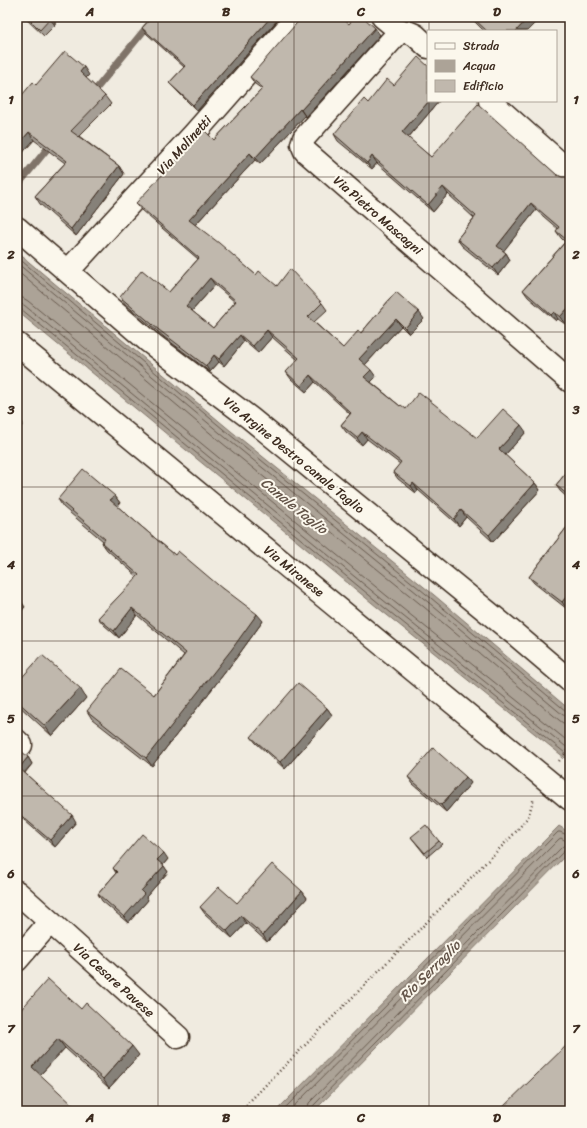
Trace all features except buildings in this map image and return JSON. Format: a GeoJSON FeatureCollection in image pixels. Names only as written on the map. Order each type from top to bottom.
{"type":"FeatureCollection","features":[{"type":"Feature","properties":{"kind":"street","name":"Via Molinetti"},"geometry":{"type":"LineString","coordinates":[[68,271],[194,134],[297,17]]}},
{"type":"Feature","properties":{"kind":"street"},"geometry":{"type":"LineString","coordinates":[[383,17],[400,31],[415,35],[427,45]]}},
{"type":"Feature","properties":{"kind":"street","name":"Via Pietro Mascagni"},"geometry":{"type":"LineString","coordinates":[[400,31],[304,138],[302,144],[305,151],[570,381]]}},
{"type":"Feature","properties":{"kind":"street"},"geometry":{"type":"LineString","coordinates":[[491,102],[570,172]]}},
{"type":"Feature","properties":{"kind":"street","name":"Via Argine Destro canale Taglio"},"geometry":{"type":"LineString","coordinates":[[17,228],[148,341],[250,418],[516,635],[570,681]]}},
{"type":"Feature","properties":{"kind":"street","name":"Via Miranese"},"geometry":{"type":"LineString","coordinates":[[17,344],[552,770],[570,799]]}},
{"type":"Feature","properties":{"kind":"street","name":"Via Cesare Pavese"},"geometry":{"type":"LineString","coordinates":[[17,892],[178,1037]]}},
{"type":"Feature","properties":{"kind":"street"},"geometry":{"type":"LineString","coordinates":[[17,960],[50,922]]}},
{"type":"Feature","properties":{"kind":"path"},"geometry":{"type":"LineString","coordinates":[[240,1111],[514,834],[528,817],[538,788],[570,748]]}},
{"type":"Feature","properties":{"kind":"water","name":"Canale Taglio"},"geometry":{"type":"Polygon","coordinates":[[[17,252],[231,431],[434,595],[570,710],[570,762],[377,607],[17,311],[17,252]]]}},
{"type":"Feature","properties":{"kind":"water","name":"Rio Serraglio"},"geometry":{"type":"Polygon","coordinates":[[[559,826],[570,833],[570,851],[314,1111],[276,1111],[559,826]]]}},
{"type":"Feature","properties":{"kind":"waterway"},"geometry":{"type":"LineString","coordinates":[[92,94],[155,17]]}},
{"type":"Feature","properties":{"kind":"waterway"},"geometry":{"type":"LineString","coordinates":[[17,186],[52,143]]}}]}
